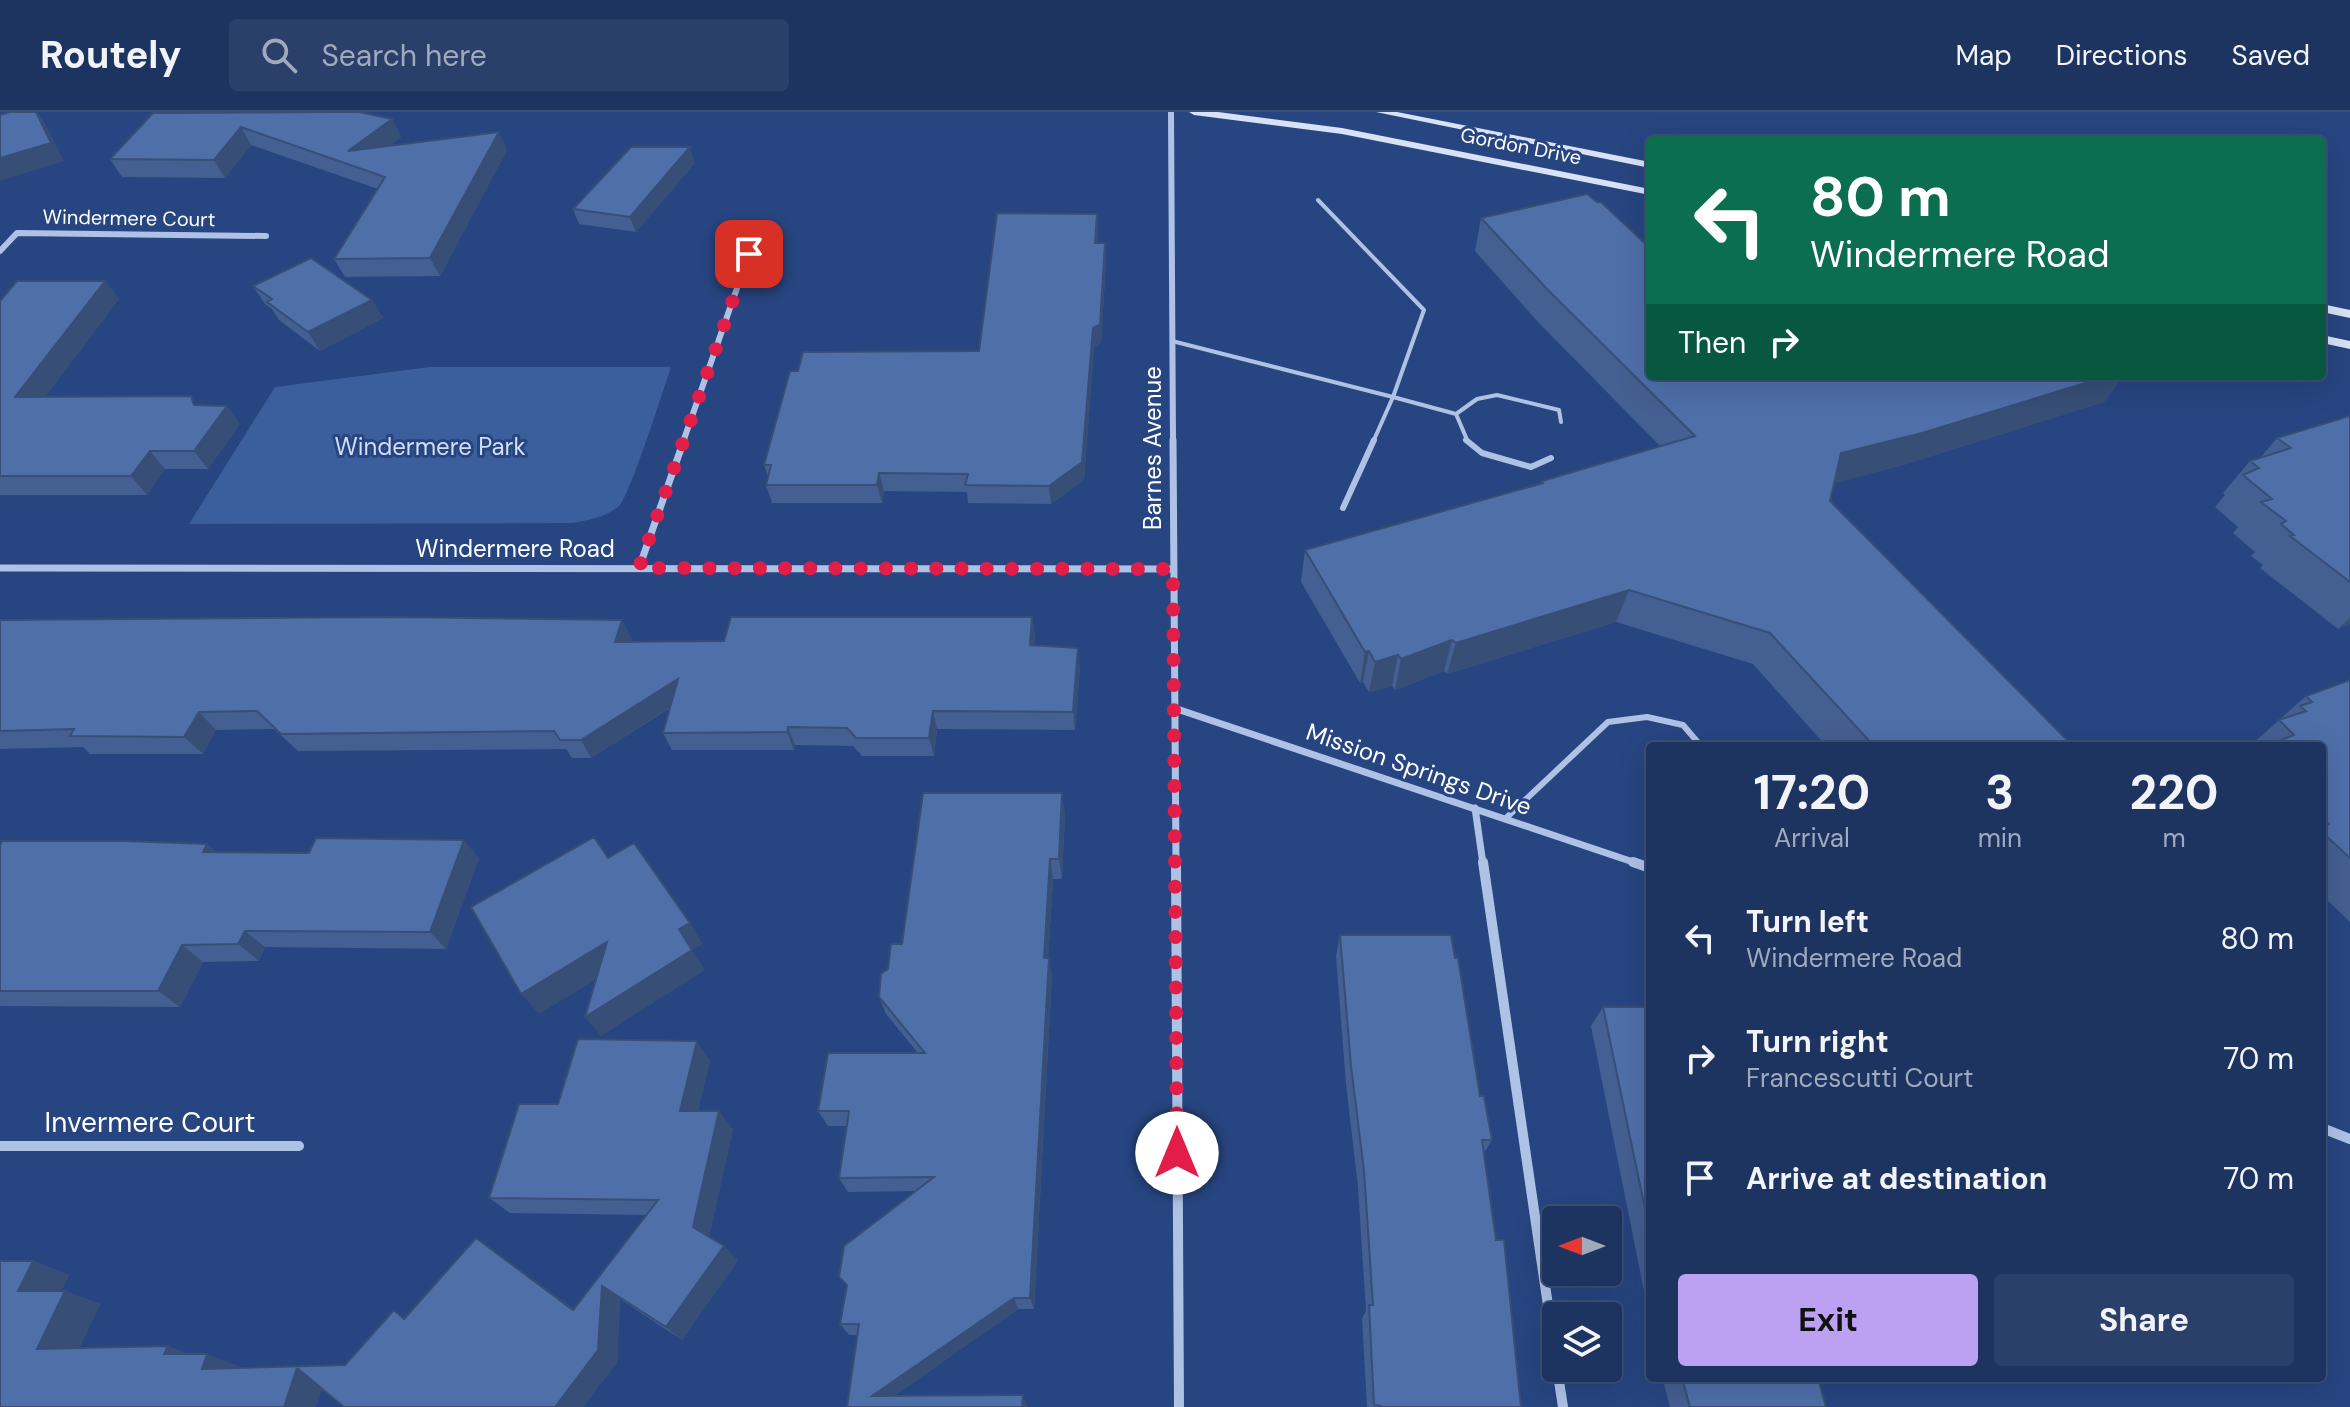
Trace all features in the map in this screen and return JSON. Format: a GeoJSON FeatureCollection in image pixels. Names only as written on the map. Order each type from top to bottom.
{"type":"FeatureCollection","features":[{"type":"Feature","properties":{"kind":"main road","name":"Gordon Drive"},"geometry":{"type":"LineString","coordinates":[[1194,112],[1342,131],[1646,191]]}},
{"type":"Feature","properties":{"kind":"main road","name":"Gordon Drive"},"geometry":{"type":"LineString","coordinates":[[1381,112],[1646,164]]}},
{"type":"Feature","properties":{"kind":"main road"},"geometry":{"type":"LineString","coordinates":[[2326,309],[2350,314]]}},
{"type":"Feature","properties":{"kind":"main road"},"geometry":{"type":"LineString","coordinates":[[2326,340],[2350,345]]}},
{"type":"Feature","properties":{"kind":"street","name":"Barnes Avenue"},"geometry":{"type":"LineString","coordinates":[[1171,112],[1179,1407]]}},
{"type":"Feature","properties":{"kind":"street","name":"Windermere Court"},"geometry":{"type":"LineString","coordinates":[[0,251],[17,233],[266,236]]}},
{"type":"Feature","properties":{"kind":"street"},"geometry":{"type":"LineString","coordinates":[[639,568],[749,254]]}},
{"type":"Feature","properties":{"kind":"street","name":"Windermere Road"},"geometry":{"type":"LineString","coordinates":[[0,568],[1173,569]]}},
{"type":"Feature","properties":{"kind":"street","name":"Mission Springs Drive"},"geometry":{"type":"LineString","coordinates":[[1174,708],[1646,867]]}},
{"type":"Feature","properties":{"kind":"street"},"geometry":{"type":"LineString","coordinates":[[1475,808],[1547,1302]]}},
{"type":"Feature","properties":{"kind":"street"},"geometry":{"type":"LineString","coordinates":[[2326,1130],[2350,1139]]}},
{"type":"Feature","properties":{"kind":"street","name":"Invermere Court"},"geometry":{"type":"LineString","coordinates":[[0,1146],[299,1146]]}},
{"type":"Feature","properties":{"kind":"street"},"geometry":{"type":"LineString","coordinates":[[1559,1382],[1563,1407]]}},
{"type":"Feature","properties":{"kind":"lane"},"geometry":{"type":"LineString","coordinates":[[1318,200],[1424,310],[1393,397],[1343,508]]}},
{"type":"Feature","properties":{"kind":"lane"},"geometry":{"type":"LineString","coordinates":[[1172,341],[1456,414]]}},
{"type":"Feature","properties":{"kind":"lane"},"geometry":{"type":"LineString","coordinates":[[1456,414],[1477,399],[1497,395],[1559,410],[1561,422]]}},
{"type":"Feature","properties":{"kind":"lane"},"geometry":{"type":"LineString","coordinates":[[1456,414],[1465,439],[1482,453],[1531,467],[1551,458]]}},
{"type":"Feature","properties":{"kind":"lane"},"geometry":{"type":"LineString","coordinates":[[1505,819],[1608,722],[1647,717],[1683,725],[1698,742]]}},
{"type":"Feature","properties":{"kind":"green space","name":"Windermere Park"},"geometry":{"type":"Polygon","coordinates":[[[430,367],[671,367],[624,499],[614,510],[597,518],[573,523],[189,524],[275,387],[430,367]]]}},
{"type":"Feature","properties":{"kind":"building"},"geometry":{"type":"Polygon","coordinates":[[[36,112],[51,143],[0,158],[0,115],[36,112]]]}},
{"type":"Feature","properties":{"kind":"building"},"geometry":{"type":"Polygon","coordinates":[[[359,112],[392,119],[348,151],[499,132],[430,258],[334,259],[385,177],[241,127],[214,160],[110,159],[153,113],[359,112]]]}},
{"type":"Feature","properties":{"kind":"building"},"geometry":{"type":"Polygon","coordinates":[[[631,147],[690,147],[630,217],[573,209],[631,147]]]}},
{"type":"Feature","properties":{"kind":"building"},"geometry":{"type":"Polygon","coordinates":[[[1587,194],[1601,202],[1646,244],[1646,380],[2095,380],[1922,433],[1841,453],[1830,501],[2069,742],[1870,742],[1770,633],[1629,590],[1456,643],[1452,640],[1401,659],[1398,655],[1375,662],[1369,651],[1365,652],[1305,550],[1543,483],[1695,436],[1547,289],[1481,218],[1587,194]]]}},
{"type":"Feature","properties":{"kind":"building"},"geometry":{"type":"Polygon","coordinates":[[[997,213],[1097,214],[1095,243],[1105,243],[1100,324],[1093,328],[1082,462],[1049,486],[965,485],[968,474],[879,473],[877,485],[766,485],[771,465],[764,465],[790,371],[798,371],[803,352],[979,351],[997,213]]]}},
{"type":"Feature","properties":{"kind":"building"},"geometry":{"type":"Polygon","coordinates":[[[311,258],[372,300],[308,332],[267,302],[272,299],[253,286],[311,258]]]}},
{"type":"Feature","properties":{"kind":"building"},"geometry":{"type":"Polygon","coordinates":[[[17,281],[105,281],[15,397],[191,396],[194,405],[227,406],[194,451],[150,451],[131,476],[0,476],[0,301],[17,281]]]}},
{"type":"Feature","properties":{"kind":"building"},"geometry":{"type":"Polygon","coordinates":[[[2350,416],[2350,582],[2290,536],[2294,535],[2281,524],[2286,521],[2261,502],[2272,499],[2243,475],[2259,468],[2250,461],[2291,448],[2277,438],[2350,416]]]}},
{"type":"Feature","properties":{"kind":"building"},"geometry":{"type":"Polygon","coordinates":[[[390,617],[622,620],[615,642],[724,641],[731,617],[1032,617],[1030,645],[1078,648],[1073,712],[933,711],[929,738],[856,738],[847,728],[788,727],[787,732],[663,733],[678,679],[581,740],[560,740],[554,731],[281,734],[257,711],[199,712],[184,737],[70,736],[74,729],[0,731],[0,620],[390,617]]]}},
{"type":"Feature","properties":{"kind":"building"},"geometry":{"type":"Polygon","coordinates":[[[2350,680],[2350,858],[2326,836],[2326,826],[2329,824],[2326,821],[2326,742],[2277,742],[2294,735],[2279,720],[2306,711],[2300,706],[2312,702],[2306,696],[2350,680]]]}},
{"type":"Feature","properties":{"kind":"building"},"geometry":{"type":"Polygon","coordinates":[[[923,793],[1062,793],[1059,859],[1050,859],[1044,958],[1049,958],[1030,1298],[1014,1298],[872,1396],[1023,1395],[1022,1407],[847,1407],[859,1324],[840,1324],[847,1285],[839,1277],[844,1246],[934,1177],[839,1178],[849,1111],[818,1111],[828,1053],[925,1053],[879,997],[881,974],[888,969],[891,944],[902,944],[923,793]]]}},
{"type":"Feature","properties":{"kind":"building"},"geometry":{"type":"Polygon","coordinates":[[[594,837],[608,858],[634,843],[690,923],[679,929],[692,950],[585,1017],[607,942],[521,994],[471,907],[594,837]]]}},
{"type":"Feature","properties":{"kind":"building"},"geometry":{"type":"Polygon","coordinates":[[[316,838],[464,840],[430,932],[245,931],[238,944],[182,945],[158,991],[0,991],[2,841],[207,844],[203,852],[309,853],[316,838]]]}},
{"type":"Feature","properties":{"kind":"building"},"geometry":{"type":"Polygon","coordinates":[[[1340,935],[1451,935],[1455,958],[1458,958],[1480,1096],[1484,1096],[1492,1140],[1482,1140],[1496,1240],[1504,1240],[1521,1407],[1374,1405],[1369,1305],[1373,1305],[1364,1171],[1340,935]]]}},
{"type":"Feature","properties":{"kind":"building"},"geometry":{"type":"Polygon","coordinates":[[[1603,1007],[1646,1007],[1646,1214],[1603,1007]]]}},
{"type":"Feature","properties":{"kind":"building"},"geometry":{"type":"Polygon","coordinates":[[[578,1039],[697,1041],[680,1111],[719,1111],[693,1227],[724,1246],[666,1327],[602,1286],[598,1350],[555,1407],[344,1407],[297,1368],[284,1407],[0,1407],[0,1261],[33,1261],[18,1291],[65,1291],[37,1349],[168,1346],[164,1354],[207,1354],[202,1369],[345,1365],[394,1310],[404,1319],[476,1238],[573,1310],[658,1200],[489,1198],[519,1104],[558,1104],[578,1039]]]}},
{"type":"Feature","properties":{"kind":"building"},"geometry":{"type":"Polygon","coordinates":[[[1683,1382],[1819,1382],[1826,1407],[1690,1407],[1683,1382]]]}},
{"type":"Feature","properties":{"kind":"route"},"geometry":{"type":"LineString","coordinates":[[749,254],[639,568],[1173,569],[1177,1153]]}}]}
